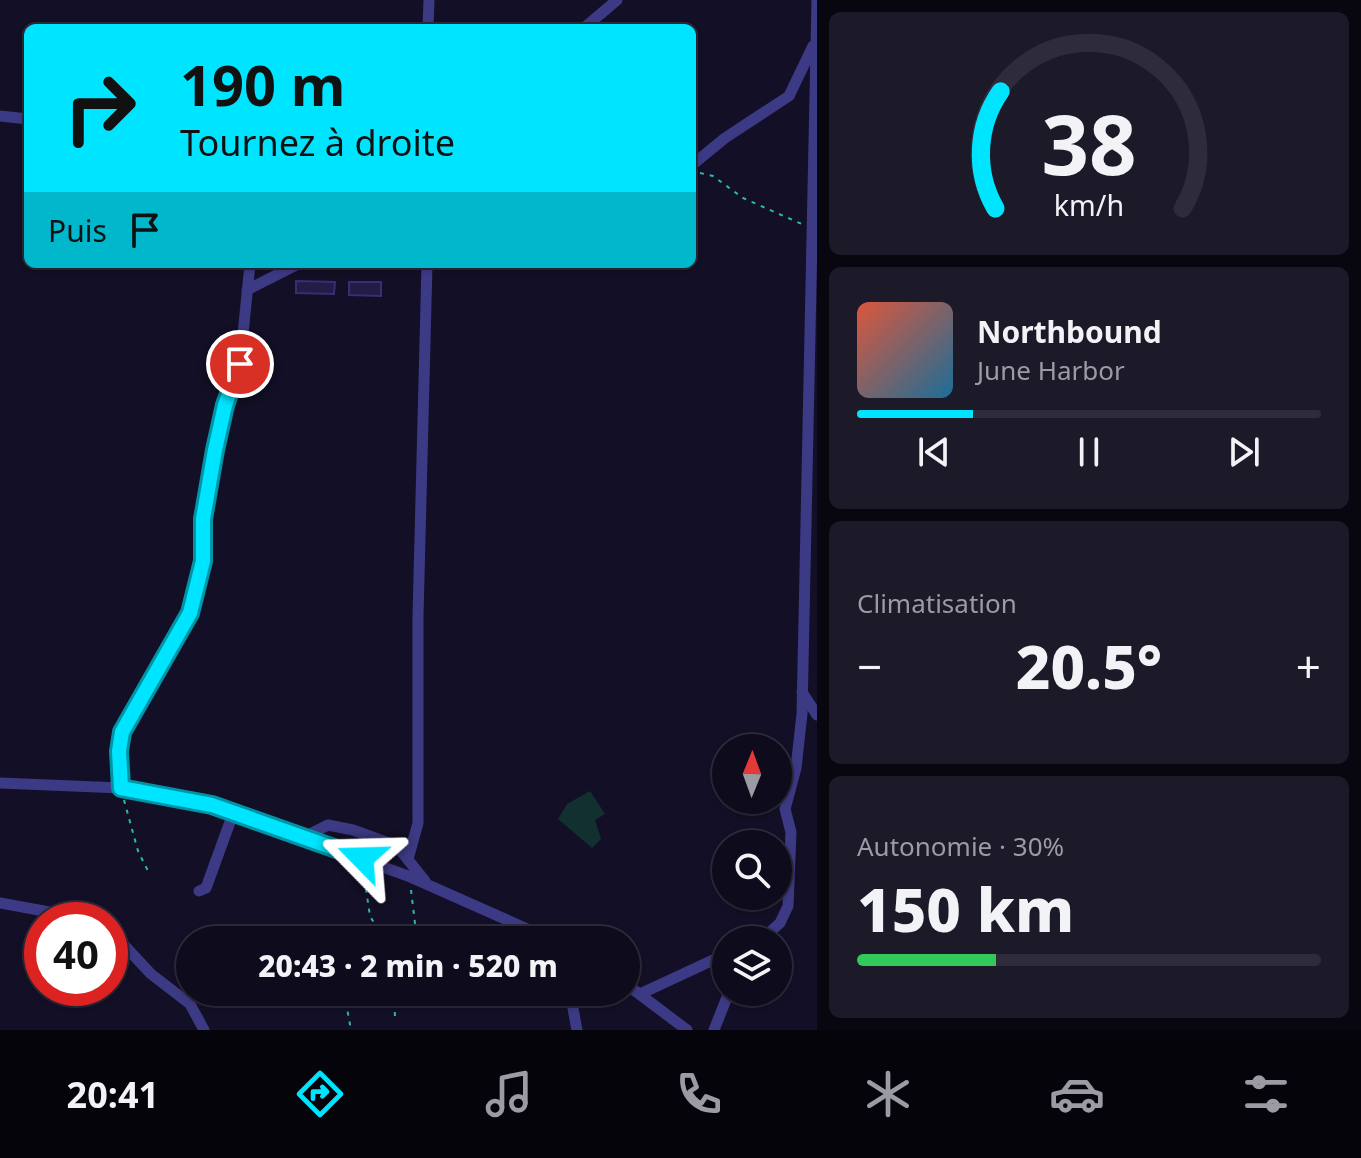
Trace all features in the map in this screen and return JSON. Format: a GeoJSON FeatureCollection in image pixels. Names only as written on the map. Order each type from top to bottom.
{"type":"FeatureCollection","features":[{"type":"Feature","properties":{"kind":"street"},"geometry":{"type":"LineString","coordinates":[[428,24],[429,0]]}},
{"type":"Feature","properties":{"kind":"street"},"geometry":{"type":"LineString","coordinates":[[589,24],[617,0]]}},
{"type":"Feature","properties":{"kind":"street"},"geometry":{"type":"LineString","coordinates":[[777,926],[788,906],[791,832],[785,809],[796,768],[802,692],[812,419],[817,0]]}},
{"type":"Feature","properties":{"kind":"street"},"geometry":{"type":"LineString","coordinates":[[696,162],[725,138],[789,96],[816,38]]}},
{"type":"Feature","properties":{"kind":"street"},"geometry":{"type":"LineString","coordinates":[[0,116],[24,119]]}},
{"type":"Feature","properties":{"kind":"street"},"geometry":{"type":"LineString","coordinates":[[121,788],[119,751],[122,732],[190,613],[198,582],[203,519],[225,405],[240,364],[250,268]]}},
{"type":"Feature","properties":{"kind":"street"},"geometry":{"type":"LineString","coordinates":[[247,290],[290,268]]}},
{"type":"Feature","properties":{"kind":"street"},"geometry":{"type":"LineString","coordinates":[[408,859],[418,823],[418,616],[427,268]]}},
{"type":"Feature","properties":{"kind":"street"},"geometry":{"type":"LineString","coordinates":[[802,632],[817,633]]}},
{"type":"Feature","properties":{"kind":"street"},"geometry":{"type":"LineString","coordinates":[[802,692],[817,715]]}},
{"type":"Feature","properties":{"kind":"street"},"geometry":{"type":"LineString","coordinates":[[0,783],[121,788],[174,795],[234,811],[428,884],[521,926]]}},
{"type":"Feature","properties":{"kind":"street"},"geometry":{"type":"LineString","coordinates":[[199,891],[206,888],[234,811]]}},
{"type":"Feature","properties":{"kind":"street"},"geometry":{"type":"LineString","coordinates":[[306,836],[328,825],[353,830],[397,846],[428,884]]}},
{"type":"Feature","properties":{"kind":"street"},"geometry":{"type":"LineString","coordinates":[[0,903],[24,907]]}},
{"type":"Feature","properties":{"kind":"street"},"geometry":{"type":"LineString","coordinates":[[128,949],[151,974],[190,1004],[204,1030]]}},
{"type":"Feature","properties":{"kind":"street"},"geometry":{"type":"LineString","coordinates":[[687,1030],[640,994],[712,961]]}},
{"type":"Feature","properties":{"kind":"street"},"geometry":{"type":"LineString","coordinates":[[573,1006],[577,1030]]}},
{"type":"Feature","properties":{"kind":"street"},"geometry":{"type":"LineString","coordinates":[[714,1030],[723,1006]]}},
{"type":"Feature","properties":{"kind":"path"},"geometry":{"type":"LineString","coordinates":[[696,173],[713,176],[743,198],[787,220],[813,220]]}},
{"type":"Feature","properties":{"kind":"path"},"geometry":{"type":"LineString","coordinates":[[121,788],[138,851],[148,871]]}},
{"type":"Feature","properties":{"kind":"path"},"geometry":{"type":"LineString","coordinates":[[362,858],[370,916],[376,926]]}},
{"type":"Feature","properties":{"kind":"path"},"geometry":{"type":"LineString","coordinates":[[408,876],[415,926]]}},
{"type":"Feature","properties":{"kind":"path"},"geometry":{"type":"LineString","coordinates":[[347,1006],[351,1030]]}},
{"type":"Feature","properties":{"kind":"path"},"geometry":{"type":"LineString","coordinates":[[395,1006],[395,1017]]}},
{"type":"Feature","properties":{"kind":"green space"},"geometry":{"type":"Polygon","coordinates":[[[590,791],[605,814],[595,820],[601,839],[592,848],[558,819],[567,804],[590,791]]]}},
{"type":"Feature","properties":{"kind":"building"},"geometry":{"type":"Polygon","coordinates":[[[296,281],[335,282],[334,294],[296,293],[296,281]]]}},
{"type":"Feature","properties":{"kind":"building"},"geometry":{"type":"Polygon","coordinates":[[[349,282],[381,282],[381,296],[349,295],[349,282]]]}},
{"type":"Feature","properties":{"kind":"route"},"geometry":{"type":"LineString","coordinates":[[240,364],[225,405],[215,450],[203,519],[203,561],[190,613],[122,732],[119,751],[121,788],[174,795],[245,814],[362,858]]}}]}
